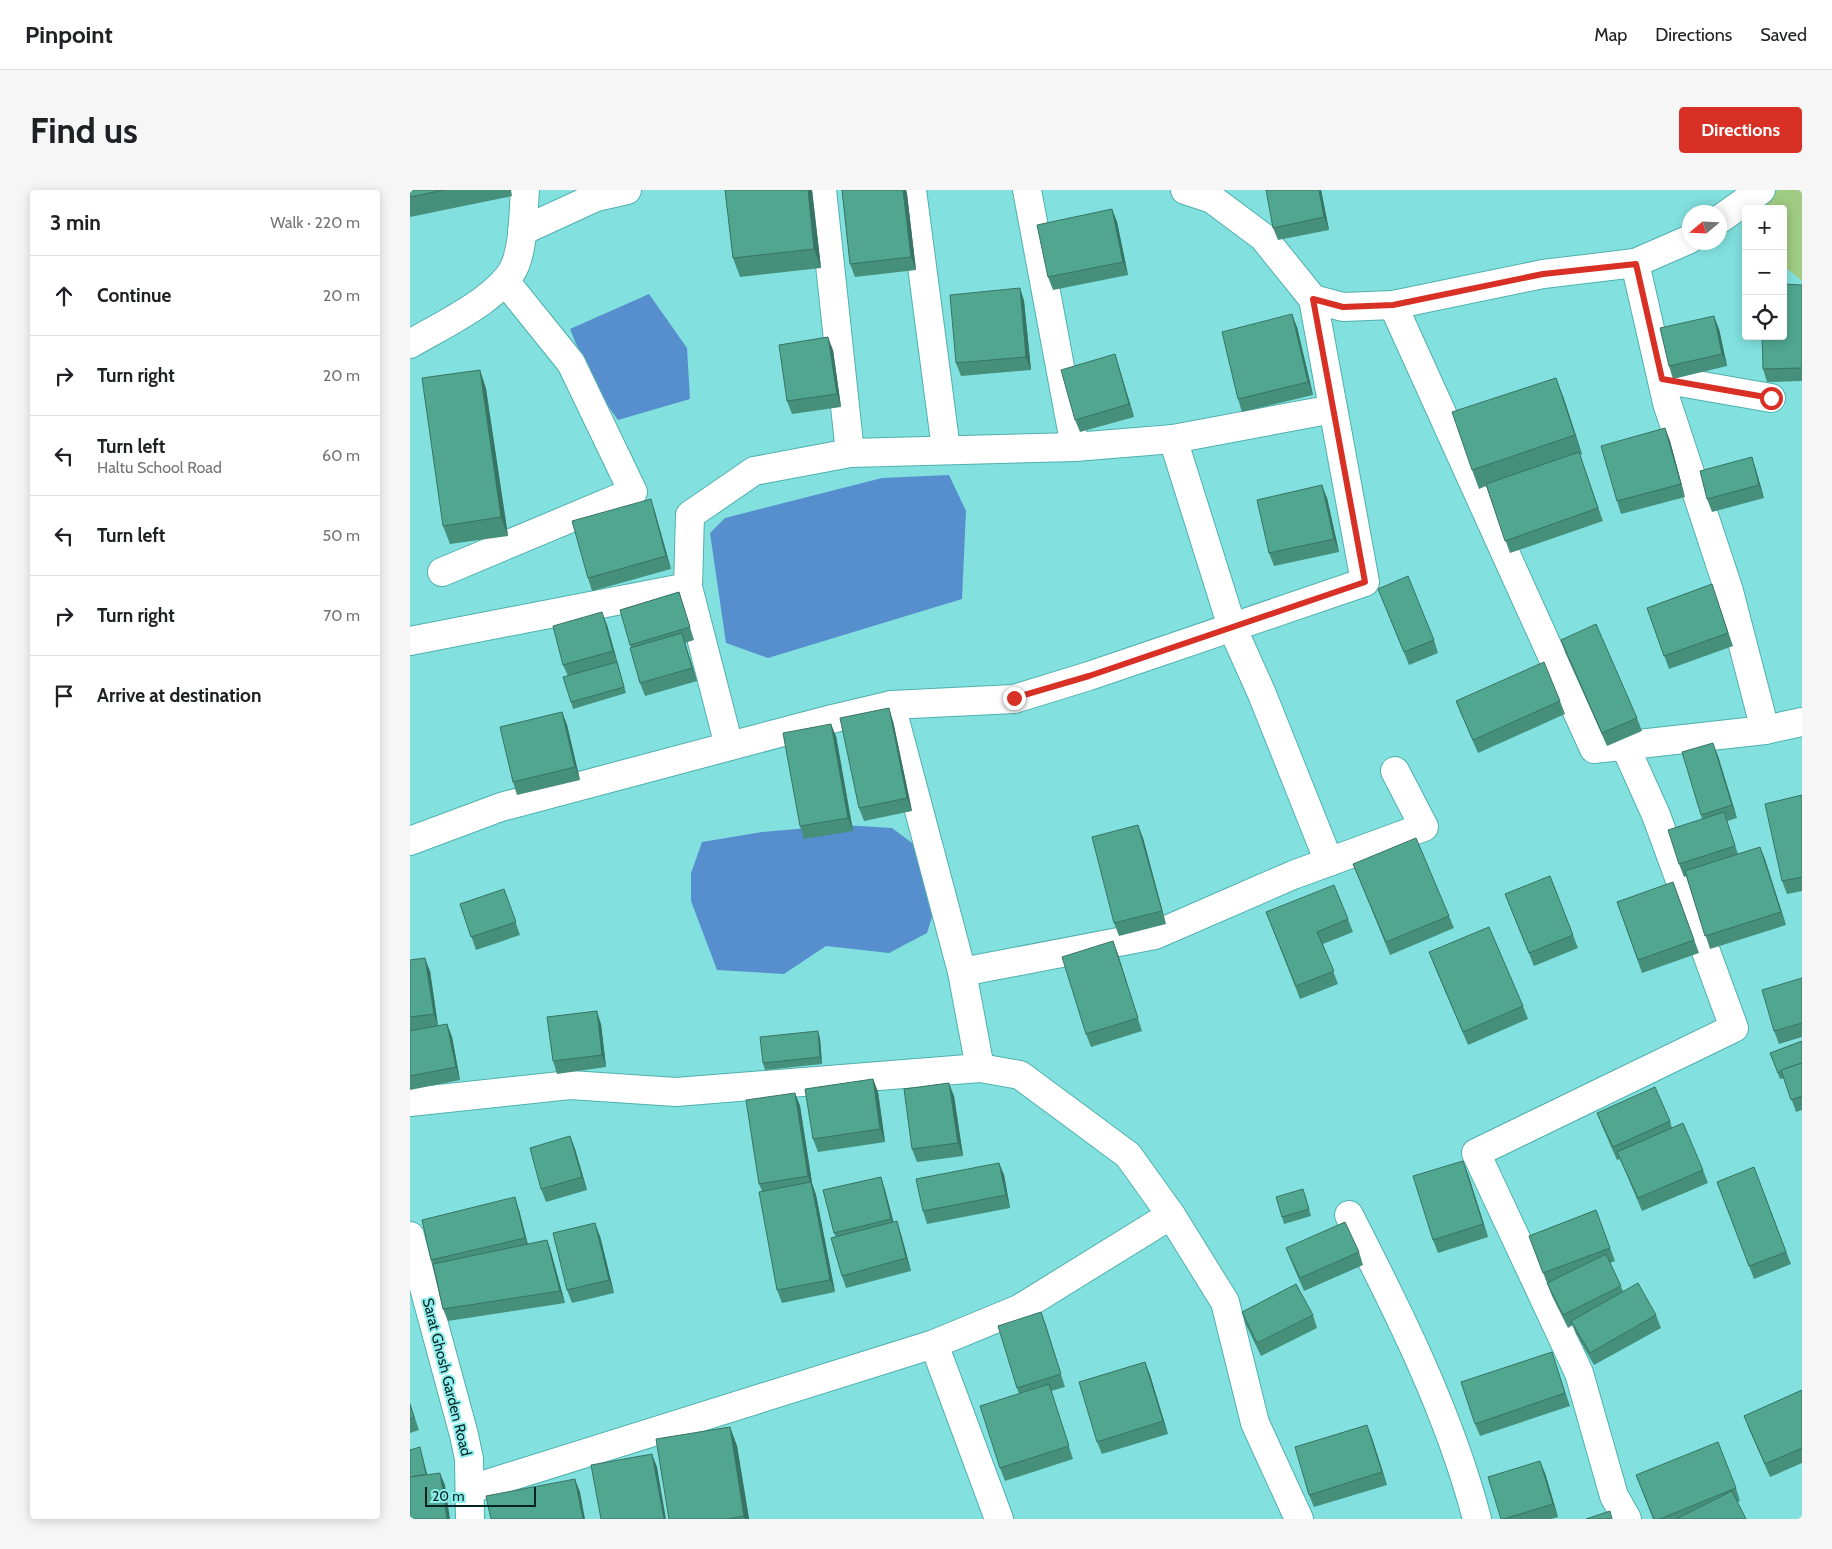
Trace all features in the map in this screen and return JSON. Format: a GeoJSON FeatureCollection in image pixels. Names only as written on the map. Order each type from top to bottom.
{"type":"FeatureCollection","features":[{"type":"Feature","properties":{"kind":"street"},"geometry":{"type":"LineString","coordinates":[[410,344],[477,304],[505,281],[516,264],[522,231],[525,190]]}},
{"type":"Feature","properties":{"kind":"street"},"geometry":{"type":"LineString","coordinates":[[522,231],[596,197],[627,190]]}},
{"type":"Feature","properties":{"kind":"street"},"geometry":{"type":"LineString","coordinates":[[822,190],[850,453]]}},
{"type":"Feature","properties":{"kind":"street"},"geometry":{"type":"LineString","coordinates":[[912,190],[946,449]]}},
{"type":"Feature","properties":{"kind":"street"},"geometry":{"type":"LineString","coordinates":[[1027,190],[1075,447]]}},
{"type":"Feature","properties":{"kind":"street"},"geometry":{"type":"LineString","coordinates":[[410,841],[500,807],[891,705],[1014,698],[1365,582],[1313,299],[1234,200],[1212,200],[1185,190]]}},
{"type":"Feature","properties":{"kind":"street"},"geometry":{"type":"LineString","coordinates":[[1727,214],[1761,190]]}},
{"type":"Feature","properties":{"kind":"street"},"geometry":{"type":"LineString","coordinates":[[1313,299],[1343,307],[1393,305],[1543,274],[1636,264],[1682,243]]}},
{"type":"Feature","properties":{"kind":"street"},"geometry":{"type":"LineString","coordinates":[[1636,264],[1667,403],[1729,591],[1766,730]]}},
{"type":"Feature","properties":{"kind":"street"},"geometry":{"type":"LineString","coordinates":[[442,572],[633,492],[571,363],[505,281]]}},
{"type":"Feature","properties":{"kind":"street"},"geometry":{"type":"LineString","coordinates":[[1393,305],[1594,749],[1766,730],[1802,722]]}},
{"type":"Feature","properties":{"kind":"street"},"geometry":{"type":"LineString","coordinates":[[1662,379],[1771,398]]}},
{"type":"Feature","properties":{"kind":"street"},"geometry":{"type":"LineString","coordinates":[[729,746],[688,587],[690,515],[754,471],[850,453],[1075,447],[1173,439],[1334,409]]}},
{"type":"Feature","properties":{"kind":"street"},"geometry":{"type":"LineString","coordinates":[[1173,439],[1232,627],[1262,694],[1329,862]]}},
{"type":"Feature","properties":{"kind":"street"},"geometry":{"type":"LineString","coordinates":[[410,642],[688,587]]}},
{"type":"Feature","properties":{"kind":"street"},"geometry":{"type":"LineString","coordinates":[[891,705],[962,972],[980,1068]]}},
{"type":"Feature","properties":{"kind":"street"},"geometry":{"type":"LineString","coordinates":[[1625,746],[1656,815],[1734,1028],[1476,1153],[1579,1373],[1614,1496],[1628,1519]]}},
{"type":"Feature","properties":{"kind":"street"},"geometry":{"type":"LineString","coordinates":[[962,972],[1155,935],[1293,875],[1424,827],[1395,771]]}},
{"type":"Feature","properties":{"kind":"street"},"geometry":{"type":"LineString","coordinates":[[410,1102],[570,1085],[676,1092],[980,1068],[1020,1075],[1128,1155],[1171,1215],[1225,1302],[1255,1423],[1299,1519]]}},
{"type":"Feature","properties":{"kind":"street"},"geometry":{"type":"LineString","coordinates":[[471,1489],[934,1344],[1019,1309],[1171,1215]]}},
{"type":"Feature","properties":{"kind":"street"},"geometry":{"type":"LineString","coordinates":[[1349,1215],[1402,1320],[1464,1467],[1477,1519]]}},
{"type":"Feature","properties":{"kind":"street","name":"Sarat Ghosh Garden Road"},"geometry":{"type":"LineString","coordinates":[[410,1236],[464,1435],[471,1489],[470,1519]]}},
{"type":"Feature","properties":{"kind":"street"},"geometry":{"type":"LineString","coordinates":[[934,1344],[999,1519]]}},
{"type":"Feature","properties":{"kind":"green space"},"geometry":{"type":"Polygon","coordinates":[[[1778,190],[1802,190],[1802,281],[1787,268],[1787,205],[1763,205],[1778,190]]]}},
{"type":"Feature","properties":{"kind":"water"},"geometry":{"type":"Polygon","coordinates":[[[649,294],[687,348],[690,399],[618,420],[593,385],[570,329],[649,294]]]}},
{"type":"Feature","properties":{"kind":"water"},"geometry":{"type":"Polygon","coordinates":[[[949,475],[966,511],[962,599],[768,658],[726,643],[710,533],[725,518],[882,478],[949,475]]]}},
{"type":"Feature","properties":{"kind":"water"},"geometry":{"type":"Polygon","coordinates":[[[843,825],[892,828],[947,869],[927,933],[889,953],[826,946],[784,974],[717,970],[691,901],[691,873],[702,842],[762,832],[843,825]]]}},
{"type":"Feature","properties":{"kind":"building"},"geometry":{"type":"Polygon","coordinates":[[[410,190],[444,190],[410,197],[410,190]]]}},
{"type":"Feature","properties":{"kind":"building"},"geometry":{"type":"Polygon","coordinates":[[[725,190],[808,190],[814,249],[733,258],[725,190]]]}},
{"type":"Feature","properties":{"kind":"building"},"geometry":{"type":"Polygon","coordinates":[[[842,190],[903,190],[911,257],[850,264],[842,190]]]}},
{"type":"Feature","properties":{"kind":"building"},"geometry":{"type":"Polygon","coordinates":[[[1266,190],[1319,190],[1324,217],[1273,228],[1266,190]]]}},
{"type":"Feature","properties":{"kind":"building"},"geometry":{"type":"Polygon","coordinates":[[[1112,209],[1123,262],[1048,277],[1037,225],[1112,209]]]}},
{"type":"Feature","properties":{"kind":"building"},"geometry":{"type":"Polygon","coordinates":[[[1787,284],[1802,285],[1802,368],[1763,369],[1762,340],[1787,340],[1787,284]]]}},
{"type":"Feature","properties":{"kind":"building"},"geometry":{"type":"Polygon","coordinates":[[[1020,288],[1026,357],[956,363],[950,295],[1020,288]]]}},
{"type":"Feature","properties":{"kind":"building"},"geometry":{"type":"Polygon","coordinates":[[[1292,314],[1308,382],[1238,399],[1222,332],[1292,314]]]}},
{"type":"Feature","properties":{"kind":"building"},"geometry":{"type":"Polygon","coordinates":[[[1714,316],[1722,354],[1669,366],[1660,328],[1714,316]]]}},
{"type":"Feature","properties":{"kind":"building"},"geometry":{"type":"Polygon","coordinates":[[[828,337],[837,394],[787,401],[779,345],[828,337]]]}},
{"type":"Feature","properties":{"kind":"building"},"geometry":{"type":"Polygon","coordinates":[[[1115,354],[1129,404],[1075,420],[1061,370],[1115,354]]]}},
{"type":"Feature","properties":{"kind":"building"},"geometry":{"type":"Polygon","coordinates":[[[480,370],[501,517],[443,526],[422,378],[480,370]]]}},
{"type":"Feature","properties":{"kind":"building"},"geometry":{"type":"Polygon","coordinates":[[[1556,378],[1575,435],[1472,470],[1452,412],[1556,378]]]}},
{"type":"Feature","properties":{"kind":"building"},"geometry":{"type":"Polygon","coordinates":[[[1665,428],[1681,484],[1617,501],[1601,446],[1665,428]]]}},
{"type":"Feature","properties":{"kind":"building"},"geometry":{"type":"Polygon","coordinates":[[[1579,452],[1598,508],[1505,541],[1486,484],[1579,452]]]}},
{"type":"Feature","properties":{"kind":"building"},"geometry":{"type":"Polygon","coordinates":[[[1752,457],[1759,485],[1707,499],[1700,471],[1752,457]]]}},
{"type":"Feature","properties":{"kind":"building"},"geometry":{"type":"Polygon","coordinates":[[[1322,485],[1334,539],[1269,553],[1257,500],[1322,485]]]}},
{"type":"Feature","properties":{"kind":"building"},"geometry":{"type":"Polygon","coordinates":[[[651,499],[666,556],[588,578],[572,521],[651,499]]]}},
{"type":"Feature","properties":{"kind":"building"},"geometry":{"type":"Polygon","coordinates":[[[1408,576],[1434,640],[1404,652],[1378,589],[1408,576]]]}},
{"type":"Feature","properties":{"kind":"building"},"geometry":{"type":"Polygon","coordinates":[[[1712,584],[1728,633],[1664,656],[1647,608],[1712,584]]]}},
{"type":"Feature","properties":{"kind":"building"},"geometry":{"type":"Polygon","coordinates":[[[679,592],[690,627],[630,645],[620,610],[679,592]]]}},
{"type":"Feature","properties":{"kind":"building"},"geometry":{"type":"Polygon","coordinates":[[[602,612],[613,651],[563,665],[553,626],[602,612]]]}},
{"type":"Feature","properties":{"kind":"building"},"geometry":{"type":"Polygon","coordinates":[[[1596,624],[1637,718],[1602,733],[1561,640],[1596,624]]]}},
{"type":"Feature","properties":{"kind":"building"},"geometry":{"type":"Polygon","coordinates":[[[682,633],[692,668],[640,683],[630,648],[682,633]]]}},
{"type":"Feature","properties":{"kind":"building"},"geometry":{"type":"Polygon","coordinates":[[[617,662],[624,687],[571,702],[563,677],[617,662]]]}},
{"type":"Feature","properties":{"kind":"building"},"geometry":{"type":"Polygon","coordinates":[[[1544,662],[1560,701],[1473,740],[1456,701],[1544,662]]]}},
{"type":"Feature","properties":{"kind":"building"},"geometry":{"type":"Polygon","coordinates":[[[889,708],[907,798],[859,808],[840,718],[889,708]]]}},
{"type":"Feature","properties":{"kind":"building"},"geometry":{"type":"Polygon","coordinates":[[[562,712],[575,767],[513,782],[500,727],[562,712]]]}},
{"type":"Feature","properties":{"kind":"building"},"geometry":{"type":"Polygon","coordinates":[[[831,724],[848,818],[800,826],[783,733],[831,724]]]}},
{"type":"Feature","properties":{"kind":"building"},"geometry":{"type":"Polygon","coordinates":[[[1713,743],[1732,805],[1701,815],[1682,752],[1713,743]]]}},
{"type":"Feature","properties":{"kind":"building"},"geometry":{"type":"Polygon","coordinates":[[[1802,795],[1802,877],[1782,881],[1765,804],[1802,795]]]}},
{"type":"Feature","properties":{"kind":"building"},"geometry":{"type":"Polygon","coordinates":[[[1724,812],[1735,846],[1679,864],[1668,830],[1724,812]]]}},
{"type":"Feature","properties":{"kind":"building"},"geometry":{"type":"Polygon","coordinates":[[[1138,825],[1162,911],[1114,923],[1092,837],[1138,825]]]}},
{"type":"Feature","properties":{"kind":"building"},"geometry":{"type":"Polygon","coordinates":[[[1416,838],[1449,916],[1386,942],[1353,864],[1416,838]]]}},
{"type":"Feature","properties":{"kind":"building"},"geometry":{"type":"Polygon","coordinates":[[[1760,847],[1781,912],[1705,936],[1685,871],[1760,847]]]}},
{"type":"Feature","properties":{"kind":"building"},"geometry":{"type":"Polygon","coordinates":[[[1550,876],[1573,935],[1529,953],[1505,894],[1550,876]]]}},
{"type":"Feature","properties":{"kind":"building"},"geometry":{"type":"Polygon","coordinates":[[[1673,882],[1694,940],[1638,960],[1617,902],[1673,882]]]}},
{"type":"Feature","properties":{"kind":"building"},"geometry":{"type":"Polygon","coordinates":[[[1334,885],[1348,919],[1317,932],[1334,971],[1296,986],[1266,912],[1334,885]]]}},
{"type":"Feature","properties":{"kind":"building"},"geometry":{"type":"Polygon","coordinates":[[[504,889],[516,922],[471,937],[460,904],[504,889]]]}},
{"type":"Feature","properties":{"kind":"building"},"geometry":{"type":"Polygon","coordinates":[[[1489,927],[1523,1006],[1463,1032],[1429,952],[1489,927]]]}},
{"type":"Feature","properties":{"kind":"building"},"geometry":{"type":"Polygon","coordinates":[[[1113,941],[1138,1018],[1086,1034],[1062,957],[1113,941]]]}},
{"type":"Feature","properties":{"kind":"building"},"geometry":{"type":"Polygon","coordinates":[[[425,958],[434,1014],[410,1017],[410,960],[425,958]]]}},
{"type":"Feature","properties":{"kind":"building"},"geometry":{"type":"Polygon","coordinates":[[[1802,978],[1802,1023],[1774,1031],[1762,990],[1802,978]]]}},
{"type":"Feature","properties":{"kind":"building"},"geometry":{"type":"Polygon","coordinates":[[[597,1011],[602,1055],[553,1061],[547,1017],[597,1011]]]}},
{"type":"Feature","properties":{"kind":"building"},"geometry":{"type":"Polygon","coordinates":[[[447,1024],[456,1067],[410,1076],[410,1031],[447,1024]]]}},
{"type":"Feature","properties":{"kind":"building"},"geometry":{"type":"Polygon","coordinates":[[[818,1031],[820,1057],[763,1063],[760,1037],[818,1031]]]}},
{"type":"Feature","properties":{"kind":"building"},"geometry":{"type":"Polygon","coordinates":[[[1802,1041],[1802,1063],[1781,1070],[1778,1073],[1770,1053],[1802,1041]]]}},
{"type":"Feature","properties":{"kind":"building"},"geometry":{"type":"Polygon","coordinates":[[[1802,1063],[1802,1096],[1791,1100],[1781,1070],[1802,1063]]]}},
{"type":"Feature","properties":{"kind":"building"},"geometry":{"type":"Polygon","coordinates":[[[873,1079],[880,1129],[813,1139],[805,1089],[873,1079]]]}},
{"type":"Feature","properties":{"kind":"building"},"geometry":{"type":"Polygon","coordinates":[[[949,1083],[958,1143],[912,1149],[904,1089],[949,1083]]]}},
{"type":"Feature","properties":{"kind":"building"},"geometry":{"type":"Polygon","coordinates":[[[1655,1087],[1670,1121],[1613,1147],[1597,1113],[1655,1087]]]}},
{"type":"Feature","properties":{"kind":"building"},"geometry":{"type":"Polygon","coordinates":[[[795,1093],[808,1176],[759,1184],[746,1100],[795,1093]]]}},
{"type":"Feature","properties":{"kind":"building"},"geometry":{"type":"Polygon","coordinates":[[[1683,1123],[1703,1170],[1638,1198],[1617,1152],[1683,1123]]]}},
{"type":"Feature","properties":{"kind":"building"},"geometry":{"type":"Polygon","coordinates":[[[570,1136],[582,1177],[541,1189],[530,1148],[570,1136]]]}},
{"type":"Feature","properties":{"kind":"building"},"geometry":{"type":"Polygon","coordinates":[[[1463,1161],[1483,1224],[1433,1240],[1413,1176],[1463,1161]]]}},
{"type":"Feature","properties":{"kind":"building"},"geometry":{"type":"Polygon","coordinates":[[[999,1163],[1006,1195],[923,1211],[916,1179],[999,1163]]]}},
{"type":"Feature","properties":{"kind":"building"},"geometry":{"type":"Polygon","coordinates":[[[1754,1167],[1786,1252],[1749,1266],[1717,1182],[1754,1167]]]}},
{"type":"Feature","properties":{"kind":"building"},"geometry":{"type":"Polygon","coordinates":[[[881,1177],[891,1219],[834,1233],[823,1190],[881,1177]]]}},
{"type":"Feature","properties":{"kind":"building"},"geometry":{"type":"Polygon","coordinates":[[[811,1182],[830,1280],[777,1290],[759,1192],[811,1182]]]}},
{"type":"Feature","properties":{"kind":"building"},"geometry":{"type":"Polygon","coordinates":[[[1303,1189],[1309,1209],[1282,1217],[1276,1197],[1303,1189]]]}},
{"type":"Feature","properties":{"kind":"building"},"geometry":{"type":"Polygon","coordinates":[[[515,1197],[525,1238],[431,1260],[422,1220],[515,1197]]]}},
{"type":"Feature","properties":{"kind":"building"},"geometry":{"type":"Polygon","coordinates":[[[1596,1210],[1610,1248],[1543,1273],[1529,1236],[1596,1210]]]}},
{"type":"Feature","properties":{"kind":"building"},"geometry":{"type":"Polygon","coordinates":[[[897,1221],[906,1258],[842,1276],[831,1238],[897,1221]]]}},
{"type":"Feature","properties":{"kind":"building"},"geometry":{"type":"Polygon","coordinates":[[[1345,1222],[1359,1252],[1300,1278],[1286,1248],[1345,1222]]]}},
{"type":"Feature","properties":{"kind":"building"},"geometry":{"type":"Polygon","coordinates":[[[595,1223],[609,1280],[567,1290],[553,1233],[595,1223]]]}},
{"type":"Feature","properties":{"kind":"building"},"geometry":{"type":"Polygon","coordinates":[[[547,1240],[560,1291],[443,1309],[433,1264],[547,1240]]]}},
{"type":"Feature","properties":{"kind":"building"},"geometry":{"type":"Polygon","coordinates":[[[1606,1254],[1621,1286],[1563,1315],[1547,1283],[1606,1254]]]}},
{"type":"Feature","properties":{"kind":"building"},"geometry":{"type":"Polygon","coordinates":[[[1638,1283],[1656,1315],[1590,1353],[1571,1321],[1638,1283]]]}},
{"type":"Feature","properties":{"kind":"building"},"geometry":{"type":"Polygon","coordinates":[[[1296,1284],[1313,1315],[1257,1343],[1242,1312],[1296,1284]]]}},
{"type":"Feature","properties":{"kind":"building"},"geometry":{"type":"Polygon","coordinates":[[[1041,1312],[1061,1374],[1017,1388],[998,1326],[1041,1312]]]}},
{"type":"Feature","properties":{"kind":"building"},"geometry":{"type":"Polygon","coordinates":[[[1552,1352],[1565,1393],[1475,1424],[1461,1382],[1552,1352]]]}},
{"type":"Feature","properties":{"kind":"building"},"geometry":{"type":"Polygon","coordinates":[[[1145,1362],[1163,1421],[1097,1442],[1079,1382],[1145,1362]]]}},
{"type":"Feature","properties":{"kind":"building"},"geometry":{"type":"Polygon","coordinates":[[[1049,1384],[1069,1446],[1000,1468],[980,1406],[1049,1384]]]}},
{"type":"Feature","properties":{"kind":"building"},"geometry":{"type":"Polygon","coordinates":[[[1802,1390],[1802,1448],[1765,1464],[1744,1416],[1802,1390]]]}},
{"type":"Feature","properties":{"kind":"building"},"geometry":{"type":"Polygon","coordinates":[[[410,1404],[414,1417],[410,1419],[410,1404]]]}},
{"type":"Feature","properties":{"kind":"building"},"geometry":{"type":"Polygon","coordinates":[[[1367,1425],[1382,1472],[1309,1495],[1295,1447],[1367,1425]]]}},
{"type":"Feature","properties":{"kind":"building"},"geometry":{"type":"Polygon","coordinates":[[[730,1427],[744,1516],[728,1519],[669,1519],[656,1439],[730,1427]]]}},
{"type":"Feature","properties":{"kind":"building"},"geometry":{"type":"Polygon","coordinates":[[[1718,1442],[1736,1488],[1660,1519],[1654,1519],[1636,1475],[1718,1442]]]}},
{"type":"Feature","properties":{"kind":"building"},"geometry":{"type":"Polygon","coordinates":[[[420,1447],[426,1474],[410,1477],[410,1450],[420,1447]]]}},
{"type":"Feature","properties":{"kind":"building"},"geometry":{"type":"Polygon","coordinates":[[[652,1454],[664,1519],[601,1519],[591,1465],[652,1454]]]}},
{"type":"Feature","properties":{"kind":"building"},"geometry":{"type":"Polygon","coordinates":[[[1540,1461],[1553,1504],[1501,1519],[1488,1477],[1540,1461]]]}},
{"type":"Feature","properties":{"kind":"building"},"geometry":{"type":"Polygon","coordinates":[[[440,1473],[447,1519],[410,1519],[410,1477],[440,1473]]]}},
{"type":"Feature","properties":{"kind":"building"},"geometry":{"type":"Polygon","coordinates":[[[575,1479],[583,1519],[491,1519],[486,1496],[575,1479]]]}},
{"type":"Feature","properties":{"kind":"building"},"geometry":{"type":"Polygon","coordinates":[[[1732,1491],[1746,1519],[1676,1519],[1732,1491]]]}},
{"type":"Feature","properties":{"kind":"building"},"geometry":{"type":"Polygon","coordinates":[[[1610,1511],[1612,1519],[1586,1519],[1610,1511]]]}},
{"type":"Feature","properties":{"kind":"route"},"geometry":{"type":"LineString","coordinates":[[1014,698],[1089,676],[1365,582],[1313,299],[1343,307],[1393,305],[1543,274],[1636,264],[1662,379],[1771,398]]}}]}
